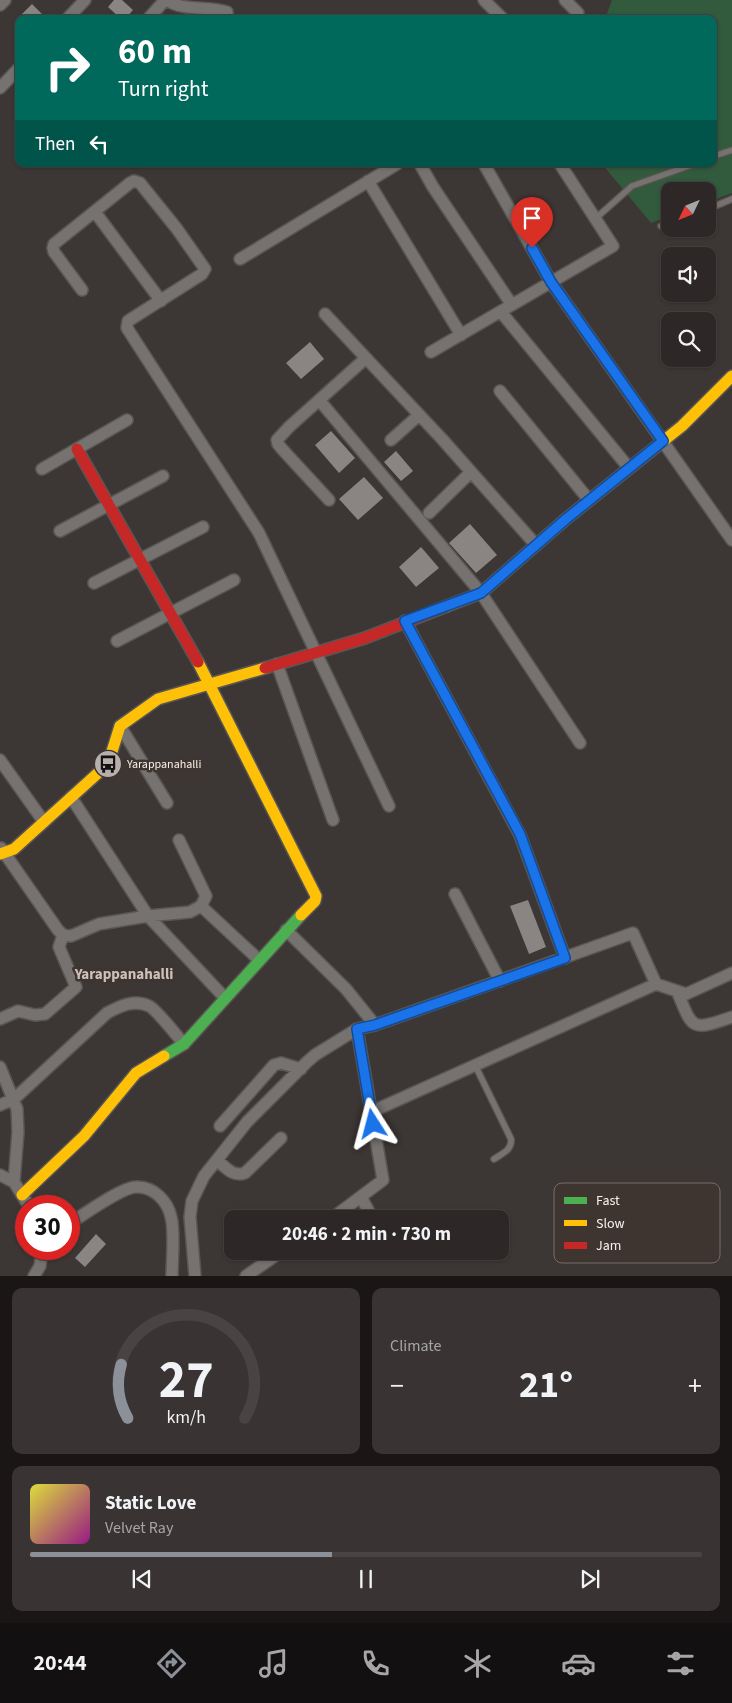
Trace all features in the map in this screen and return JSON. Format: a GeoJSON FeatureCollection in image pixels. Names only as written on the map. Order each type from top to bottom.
{"type":"FeatureCollection","features":[{"type":"Feature","properties":{"kind":"street"},"geometry":{"type":"LineString","coordinates":[[0,5],[5,0]]}},
{"type":"Feature","properties":{"kind":"street"},"geometry":{"type":"LineString","coordinates":[[71,15],[85,0]]}},
{"type":"Feature","properties":{"kind":"street"},"geometry":{"type":"LineString","coordinates":[[152,15],[166,0],[182,6],[219,9],[227,12],[227,15]]}},
{"type":"Feature","properties":{"kind":"street"},"geometry":{"type":"LineString","coordinates":[[484,0],[499,15]]}},
{"type":"Feature","properties":{"kind":"street"},"geometry":{"type":"LineString","coordinates":[[565,0],[578,13]]}},
{"type":"Feature","properties":{"kind":"street"},"geometry":{"type":"LineString","coordinates":[[2,83],[15,72]]}},
{"type":"Feature","properties":{"kind":"street"},"geometry":{"type":"LineString","coordinates":[[240,259],[392,167]]}},
{"type":"Feature","properties":{"kind":"street"},"geometry":{"type":"LineString","coordinates":[[422,167],[512,305]]}},
{"type":"Feature","properties":{"kind":"street"},"geometry":{"type":"LineString","coordinates":[[486,167],[551,282],[732,540]]}},
{"type":"Feature","properties":{"kind":"street"},"geometry":{"type":"LineString","coordinates":[[432,352],[613,246],[562,167]]}},
{"type":"Feature","properties":{"kind":"street"},"geometry":{"type":"LineString","coordinates":[[368,181],[461,335]]}},
{"type":"Feature","properties":{"kind":"street"},"geometry":{"type":"LineString","coordinates":[[82,290],[54,252],[54,244],[130,183],[137,182],[144,187],[205,269],[202,274],[128,321],[127,328],[259,533],[389,806]]}},
{"type":"Feature","properties":{"kind":"street"},"geometry":{"type":"LineString","coordinates":[[95,212],[161,301]]}},
{"type":"Feature","properties":{"kind":"street"},"geometry":{"type":"LineString","coordinates":[[501,312],[629,468]]}},
{"type":"Feature","properties":{"kind":"street"},"geometry":{"type":"LineString","coordinates":[[325,314],[536,545]]}},
{"type":"Feature","properties":{"kind":"street"},"geometry":{"type":"LineString","coordinates":[[329,500],[282,449],[278,437],[366,358]]}},
{"type":"Feature","properties":{"kind":"street"},"geometry":{"type":"LineString","coordinates":[[179,840],[206,896],[200,906],[190,912],[148,916],[99,924],[71,936],[63,935],[2,851],[14,849],[108,764],[120,726],[158,699],[365,638],[481,593],[589,500],[682,426],[732,376]]}},
{"type":"Feature","properties":{"kind":"street"},"geometry":{"type":"LineString","coordinates":[[500,391],[589,500]]}},
{"type":"Feature","properties":{"kind":"street"},"geometry":{"type":"LineString","coordinates":[[320,401],[481,593],[580,743]]}},
{"type":"Feature","properties":{"kind":"street"},"geometry":{"type":"LineString","coordinates":[[391,440],[419,415]]}},
{"type":"Feature","properties":{"kind":"street"},"geometry":{"type":"LineString","coordinates":[[42,469],[127,420]]}},
{"type":"Feature","properties":{"kind":"street"},"geometry":{"type":"LineString","coordinates":[[0,1175],[14,1182],[22,1195],[84,1136],[136,1073],[184,1044],[286,930],[315,901],[316,896],[210,684],[77,449]]}},
{"type":"Feature","properties":{"kind":"street"},"geometry":{"type":"LineString","coordinates":[[429,513],[470,472]]}},
{"type":"Feature","properties":{"kind":"street"},"geometry":{"type":"LineString","coordinates":[[60,531],[163,476]]}},
{"type":"Feature","properties":{"kind":"street"},"geometry":{"type":"LineString","coordinates":[[94,583],[203,528]]}},
{"type":"Feature","properties":{"kind":"street"},"geometry":{"type":"LineString","coordinates":[[117,641],[234,580]]}},
{"type":"Feature","properties":{"kind":"street"},"geometry":{"type":"LineString","coordinates":[[405,621],[520,834],[565,958]]}},
{"type":"Feature","properties":{"kind":"street"},"geometry":{"type":"LineString","coordinates":[[278,664],[333,820]]}},
{"type":"Feature","properties":{"kind":"street"},"geometry":{"type":"LineString","coordinates":[[120,726],[167,803]]}},
{"type":"Feature","properties":{"kind":"street"},"geometry":{"type":"LineString","coordinates":[[0,760],[44,822]]}},
{"type":"Feature","properties":{"kind":"street"},"geometry":{"type":"LineString","coordinates":[[71,797],[148,916],[225,998]]}},
{"type":"Feature","properties":{"kind":"street"},"geometry":{"type":"LineString","coordinates":[[455,894],[500,981]]}},
{"type":"Feature","properties":{"kind":"street"},"geometry":{"type":"LineString","coordinates":[[200,906],[259,960]]}},
{"type":"Feature","properties":{"kind":"street"},"geometry":{"type":"LineString","coordinates":[[286,930],[346,990],[375,1025]]}},
{"type":"Feature","properties":{"kind":"street"},"geometry":{"type":"LineString","coordinates":[[195,1276],[190,1217],[192,1201],[204,1176],[247,1122],[315,1055],[357,1029],[375,1025],[633,933],[656,984]]}},
{"type":"Feature","properties":{"kind":"street"},"geometry":{"type":"LineString","coordinates":[[0,1019],[18,1012],[35,1015],[45,1014],[76,987],[59,948],[63,935]]}},
{"type":"Feature","properties":{"kind":"street"},"geometry":{"type":"LineString","coordinates":[[371,1112],[656,984],[686,994],[732,973]]}},
{"type":"Feature","properties":{"kind":"street"},"geometry":{"type":"LineString","coordinates":[[677,991],[689,1020],[697,1025],[706,1025],[732,1017]]}},
{"type":"Feature","properties":{"kind":"street"},"geometry":{"type":"LineString","coordinates":[[0,1106],[14,1099],[107,1013],[122,1005],[150,1006],[184,1044]]}},
{"type":"Feature","properties":{"kind":"street"},"geometry":{"type":"LineString","coordinates":[[343,1210],[383,1180],[357,1029]]}},
{"type":"Feature","properties":{"kind":"street"},"geometry":{"type":"LineString","coordinates":[[220,1126],[274,1066],[281,1063],[301,1068]]}},
{"type":"Feature","properties":{"kind":"street"},"geometry":{"type":"LineString","coordinates":[[0,1067],[17,1109],[18,1132],[14,1182]]}},
{"type":"Feature","properties":{"kind":"street"},"geometry":{"type":"LineString","coordinates":[[217,1160],[232,1173],[239,1175],[245,1173],[281,1138]]}},
{"type":"Feature","properties":{"kind":"street"},"geometry":{"type":"LineString","coordinates":[[80,1217],[124,1190],[137,1187],[154,1192],[165,1201],[172,1218],[172,1276]]}},
{"type":"Feature","properties":{"kind":"street"},"geometry":{"type":"LineString","coordinates":[[361,1197],[368,1210]]}},
{"type":"Feature","properties":{"kind":"street"},"geometry":{"type":"LineString","coordinates":[[34,1276],[40,1266],[41,1260]]}},
{"type":"Feature","properties":{"kind":"street"},"geometry":{"type":"LineString","coordinates":[[246,1276],[269,1260]]}},
{"type":"Feature","properties":{"kind":"lane"},"geometry":{"type":"LineString","coordinates":[[717,155],[732,150]]}},
{"type":"Feature","properties":{"kind":"lane"},"geometry":{"type":"LineString","coordinates":[[595,218],[632,186],[686,167]]}},
{"type":"Feature","properties":{"kind":"lane"},"geometry":{"type":"LineString","coordinates":[[716,206],[732,200]]}},
{"type":"Feature","properties":{"kind":"lane"},"geometry":{"type":"LineString","coordinates":[[474,1065],[511,1139],[512,1145],[507,1151],[494,1159]]}},
{"type":"Feature","properties":{"kind":"green space"},"geometry":{"type":"Polygon","coordinates":[[[612,0],[732,0],[732,193],[716,199],[716,182],[661,182],[661,219],[651,223],[604,167],[717,167],[717,15],[606,15],[612,0]]]}},
{"type":"Feature","properties":{"kind":"building"},"geometry":{"type":"Polygon","coordinates":[[[114,0],[122,0],[133,10],[129,15],[117,15],[108,7],[114,0]]]}},
{"type":"Feature","properties":{"kind":"building"},"geometry":{"type":"Polygon","coordinates":[[[32,4],[43,15],[23,15],[32,4]]]}},
{"type":"Feature","properties":{"kind":"building"},"geometry":{"type":"Polygon","coordinates":[[[310,342],[324,359],[301,379],[286,363],[310,342]]]}},
{"type":"Feature","properties":{"kind":"building"},"geometry":{"type":"Polygon","coordinates":[[[331,431],[355,458],[339,473],[315,445],[331,431]]]}},
{"type":"Feature","properties":{"kind":"building"},"geometry":{"type":"Polygon","coordinates":[[[396,451],[413,471],[401,481],[384,462],[396,451]]]}},
{"type":"Feature","properties":{"kind":"building"},"geometry":{"type":"Polygon","coordinates":[[[364,477],[383,498],[358,520],[339,499],[364,477]]]}},
{"type":"Feature","properties":{"kind":"building"},"geometry":{"type":"Polygon","coordinates":[[[470,524],[497,555],[476,573],[449,543],[470,524]]]}},
{"type":"Feature","properties":{"kind":"building"},"geometry":{"type":"Polygon","coordinates":[[[421,547],[439,568],[416,587],[399,567],[421,547]]]}},
{"type":"Feature","properties":{"kind":"building"},"geometry":{"type":"Polygon","coordinates":[[[528,900],[546,947],[529,954],[510,906],[528,900]]]}},
{"type":"Feature","properties":{"kind":"building"},"geometry":{"type":"Polygon","coordinates":[[[96,1234],[106,1244],[85,1267],[77,1260],[80,1260],[80,1252],[96,1234]]]}},
{"type":"Feature","properties":{"kind":"traffic: fast"},"geometry":{"type":"LineString","coordinates":[[164,1056],[184,1044],[301,915]]}},
{"type":"Feature","properties":{"kind":"traffic: slow"},"geometry":{"type":"LineString","coordinates":[[447,606],[481,593],[566,519],[682,426],[732,376]]}},
{"type":"Feature","properties":{"kind":"traffic: slow"},"geometry":{"type":"LineString","coordinates":[[198,662],[316,896],[315,901],[301,915]]}},
{"type":"Feature","properties":{"kind":"traffic: slow"},"geometry":{"type":"LineString","coordinates":[[0,854],[14,849],[108,764],[120,726],[158,699],[265,668]]}},
{"type":"Feature","properties":{"kind":"traffic: slow"},"geometry":{"type":"LineString","coordinates":[[22,1195],[84,1136],[136,1073],[164,1056]]}},
{"type":"Feature","properties":{"kind":"traffic: jam"},"geometry":{"type":"LineString","coordinates":[[77,449],[198,662]]}},
{"type":"Feature","properties":{"kind":"traffic: jam"},"geometry":{"type":"LineString","coordinates":[[265,668],[365,638],[447,606]]}},
{"type":"Feature","properties":{"kind":"place","name":"Yarappanahalli"},"geometry":{"type":"Point","coordinates":[108,764]}},
{"type":"Feature","properties":{"kind":"district","name":"Yarappanahalli"},"geometry":{"type":"Point","coordinates":[124,974]}},
{"type":"Feature","properties":{"kind":"route"},"geometry":{"type":"LineString","coordinates":[[373,1124],[357,1029],[375,1025],[565,958],[520,834],[405,621],[481,593],[566,519],[663,441],[551,282],[532,248]]}}]}
